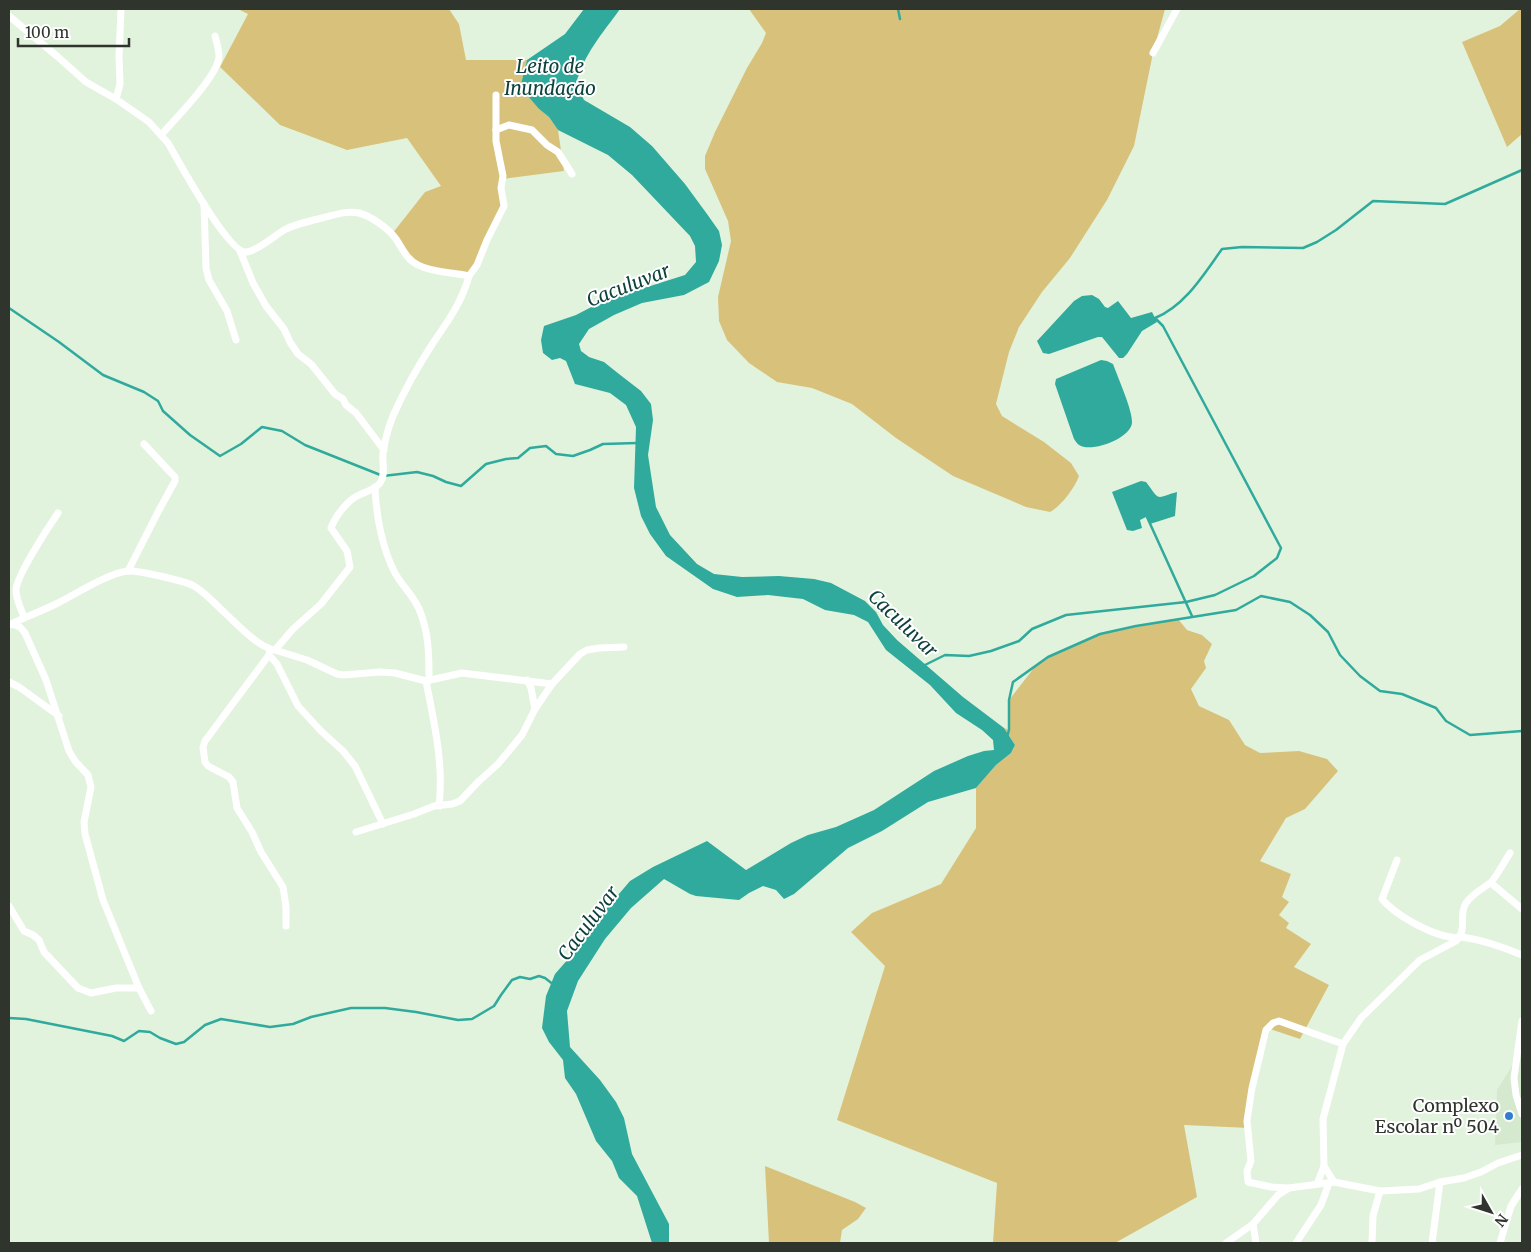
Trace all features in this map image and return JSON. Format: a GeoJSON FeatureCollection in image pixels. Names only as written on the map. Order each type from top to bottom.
{"type":"FeatureCollection","features":[{"type":"Feature","properties":{"kind":"street"},"geometry":{"type":"LineString","coordinates":[[116,99],[120,84],[121,9]]}},
{"type":"Feature","properties":{"kind":"street"},"geometry":{"type":"LineString","coordinates":[[1153,53],[1177,9]]}},
{"type":"Feature","properties":{"kind":"street"},"geometry":{"type":"LineString","coordinates":[[9,16],[86,82],[116,99],[148,122],[168,143],[204,204],[234,246],[240,251],[253,283],[266,306],[284,329],[298,354],[311,364],[335,394],[343,399],[346,405],[356,413],[384,450]]}},
{"type":"Feature","properties":{"kind":"street"},"geometry":{"type":"LineString","coordinates":[[161,135],[207,82],[216,68],[219,57],[216,36]]}},
{"type":"Feature","properties":{"kind":"street"},"geometry":{"type":"LineString","coordinates":[[286,926],[283,887],[260,852],[252,832],[237,808],[233,782],[229,777],[208,766],[205,762],[203,755],[205,741],[271,651],[321,604],[350,567],[347,551],[331,528],[333,521],[354,497],[380,483],[383,476],[386,436],[393,415],[407,386],[455,312],[463,296],[469,276],[477,265],[486,240],[504,206],[501,188],[504,176],[497,154],[496,94]]}},
{"type":"Feature","properties":{"kind":"street"},"geometry":{"type":"LineString","coordinates":[[496,130],[509,125],[532,130],[547,145],[558,152],[572,174]]}},
{"type":"Feature","properties":{"kind":"street"},"geometry":{"type":"LineString","coordinates":[[204,204],[206,268],[209,280],[228,315],[236,340]]}},
{"type":"Feature","properties":{"kind":"street"},"geometry":{"type":"LineString","coordinates":[[240,251],[246,252],[269,241],[285,230],[303,223],[351,212],[362,214],[387,230],[407,256],[417,265],[469,276]]}},
{"type":"Feature","properties":{"kind":"street"},"geometry":{"type":"LineString","coordinates":[[128,571],[175,481],[175,477],[144,444]]}},
{"type":"Feature","properties":{"kind":"street"},"geometry":{"type":"LineString","coordinates":[[375,487],[376,509],[387,550],[396,573],[418,608],[426,629],[430,649],[427,681],[438,744],[442,783],[439,806]]}},
{"type":"Feature","properties":{"kind":"street"},"geometry":{"type":"LineString","coordinates":[[24,617],[17,596],[16,585],[41,538],[58,512]]}},
{"type":"Feature","properties":{"kind":"street"},"geometry":{"type":"LineString","coordinates":[[10,625],[24,617],[58,604],[76,592],[128,571],[159,576],[193,585],[203,592],[243,631],[271,651],[307,660],[343,675],[380,672],[395,673],[427,681],[462,673],[552,684]]}},
{"type":"Feature","properties":{"kind":"street"},"geometry":{"type":"LineString","coordinates":[[10,625],[20,627],[26,633],[46,680],[69,751],[75,761],[88,775],[91,787],[84,822],[88,850],[103,900],[139,988],[151,1011]]}},
{"type":"Feature","properties":{"kind":"street"},"geometry":{"type":"LineString","coordinates":[[356,832],[434,806],[460,801],[498,764],[522,735],[535,709],[552,684],[580,654],[588,650],[624,647]]}},
{"type":"Feature","properties":{"kind":"street"},"geometry":{"type":"LineString","coordinates":[[271,651],[298,706],[343,751],[355,766],[383,824]]}},
{"type":"Feature","properties":{"kind":"street"},"geometry":{"type":"LineString","coordinates":[[526,680],[531,688],[535,709]]}},
{"type":"Feature","properties":{"kind":"street"},"geometry":{"type":"LineString","coordinates":[[9,682],[59,716]]}},
{"type":"Feature","properties":{"kind":"street"},"geometry":{"type":"LineString","coordinates":[[1317,1184],[1324,1166],[1323,1119],[1343,1044],[1361,1018],[1420,960],[1460,937],[1463,929],[1463,910],[1466,903],[1478,890],[1491,883],[1510,854]]}},
{"type":"Feature","properties":{"kind":"street"},"geometry":{"type":"LineString","coordinates":[[1397,860],[1382,900],[1388,906],[1424,928],[1450,937],[1460,937],[1499,945],[1522,955]]}},
{"type":"Feature","properties":{"kind":"street"},"geometry":{"type":"LineString","coordinates":[[1491,883],[1522,909]]}},
{"type":"Feature","properties":{"kind":"street"},"geometry":{"type":"LineString","coordinates":[[9,906],[24,931],[39,940],[44,952],[78,988],[91,993],[116,988],[139,988]]}},
{"type":"Feature","properties":{"kind":"street"},"geometry":{"type":"LineString","coordinates":[[1343,1044],[1279,1021],[1273,1023],[1266,1030],[1252,1088],[1248,1121],[1251,1161],[1247,1171],[1248,1182],[1271,1187],[1289,1188],[1332,1182],[1380,1191],[1419,1189],[1440,1182],[1464,1178],[1522,1155]]}},
{"type":"Feature","properties":{"kind":"street"},"geometry":{"type":"LineString","coordinates":[[1522,1021],[1514,1078],[1516,1095],[1522,1114]]}},
{"type":"Feature","properties":{"kind":"street"},"geometry":{"type":"LineString","coordinates":[[1324,1166],[1332,1182]]}},
{"type":"Feature","properties":{"kind":"street"},"geometry":{"type":"LineString","coordinates":[[1296,1243],[1321,1205],[1332,1182]]}},
{"type":"Feature","properties":{"kind":"street"},"geometry":{"type":"LineString","coordinates":[[1432,1243],[1440,1182]]}},
{"type":"Feature","properties":{"kind":"street"},"geometry":{"type":"LineString","coordinates":[[1226,1243],[1253,1224],[1278,1195],[1289,1188]]}},
{"type":"Feature","properties":{"kind":"street"},"geometry":{"type":"LineString","coordinates":[[1500,1243],[1510,1206],[1522,1189]]}},
{"type":"Feature","properties":{"kind":"street"},"geometry":{"type":"LineString","coordinates":[[1372,1243],[1373,1216],[1380,1191]]}},
{"type":"Feature","properties":{"kind":"street"},"geometry":{"type":"LineString","coordinates":[[1253,1224],[1256,1243]]}},
{"type":"Feature","properties":{"kind":"shaded area"},"geometry":{"type":"Polygon","coordinates":[[[238,9],[449,9],[459,24],[466,60],[527,60],[521,84],[539,109],[549,117],[558,130],[564,171],[503,179],[504,202],[469,276],[417,265],[392,234],[425,192],[441,186],[407,138],[347,150],[280,125],[220,67],[248,14],[238,9]]]}},
{"type":"Feature","properties":{"kind":"shaded area"},"geometry":{"type":"Polygon","coordinates":[[[749,9],[1165,9],[1153,53],[1134,146],[1107,200],[1070,258],[1042,292],[1019,327],[1009,352],[996,404],[1002,416],[1044,442],[1071,463],[1079,476],[1059,506],[1050,512],[1026,507],[953,476],[896,438],[852,404],[812,388],[777,382],[749,363],[727,340],[719,321],[718,297],[731,241],[728,221],[705,169],[705,156],[715,132],[766,33],[749,9]]]}},
{"type":"Feature","properties":{"kind":"shaded area"},"geometry":{"type":"Polygon","coordinates":[[[1522,9],[1522,134],[1507,147],[1462,42],[1500,26],[1522,9]]]}},
{"type":"Feature","properties":{"kind":"shaded area"},"geometry":{"type":"Polygon","coordinates":[[[1178,619],[1187,630],[1202,635],[1212,644],[1204,661],[1206,668],[1191,689],[1199,706],[1229,720],[1245,745],[1260,753],[1299,751],[1327,759],[1338,771],[1305,809],[1286,818],[1260,861],[1291,874],[1282,897],[1289,902],[1279,915],[1289,923],[1286,928],[1311,944],[1294,967],[1329,985],[1300,1039],[1270,1029],[1257,1076],[1249,1128],[1184,1125],[1197,1197],[1115,1243],[993,1243],[997,1183],[837,1120],[885,966],[851,932],[872,913],[941,884],[976,828],[976,788],[996,765],[1011,753],[1015,745],[1004,728],[1009,730],[1009,700],[1037,664],[1048,657],[1100,634],[1178,619]]]}},
{"type":"Feature","properties":{"kind":"shaded area","name":"Complexo Escolar nº 504"},"geometry":{"type":"Polygon","coordinates":[[[1521,1052],[1522,1142],[1495,1145],[1497,1090],[1521,1052]]]}},
{"type":"Feature","properties":{"kind":"shaded area"},"geometry":{"type":"Polygon","coordinates":[[[765,1166],[866,1208],[858,1219],[842,1230],[840,1243],[769,1243],[765,1166]]]}},
{"type":"Feature","properties":{"kind":"water","name":"Leito de Inundação"},"geometry":{"type":"Polygon","coordinates":[[[584,9],[620,9],[594,45],[579,73],[576,84],[584,100],[630,127],[652,146],[685,184],[707,214],[719,231],[722,245],[719,261],[709,282],[684,295],[642,303],[614,315],[589,329],[579,344],[581,351],[589,357],[604,362],[641,391],[651,404],[653,420],[648,455],[656,507],[670,535],[697,564],[714,574],[742,577],[779,576],[814,579],[831,583],[865,601],[876,612],[883,625],[897,640],[963,697],[1004,728],[1015,745],[1011,753],[996,765],[976,788],[928,802],[882,831],[848,848],[794,894],[784,899],[776,890],[763,886],[739,900],[696,896],[664,879],[631,908],[605,939],[578,981],[567,1011],[570,1047],[600,1080],[616,1102],[624,1118],[632,1154],[669,1224],[669,1243],[652,1243],[637,1196],[619,1178],[612,1161],[596,1141],[576,1094],[565,1078],[563,1060],[549,1042],[542,1028],[546,996],[555,974],[584,941],[607,908],[630,881],[653,867],[707,841],[746,870],[808,835],[836,827],[874,810],[934,771],[968,756],[994,750],[993,740],[982,730],[956,713],[930,685],[886,650],[868,622],[854,615],[825,610],[803,599],[768,595],[737,597],[713,589],[666,556],[650,534],[641,516],[634,488],[636,427],[626,405],[610,393],[575,384],[566,361],[560,358],[552,360],[543,353],[541,340],[544,326],[576,315],[603,301],[685,275],[696,262],[695,246],[690,236],[632,175],[608,155],[558,130],[549,117],[528,96],[521,84],[527,60],[565,34],[584,9]]]}},
{"type":"Feature","properties":{"kind":"water"},"geometry":{"type":"Polygon","coordinates":[[[1092,295],[1108,308],[1118,301],[1131,318],[1152,312],[1157,322],[1142,331],[1123,358],[1119,358],[1102,337],[1049,354],[1043,353],[1037,341],[1074,301],[1082,296],[1092,295]]]}},
{"type":"Feature","properties":{"kind":"water"},"geometry":{"type":"Polygon","coordinates":[[[1101,360],[1113,364],[1128,403],[1132,423],[1130,429],[1118,439],[1101,446],[1085,447],[1078,444],[1074,439],[1055,384],[1056,379],[1101,360]]]}},
{"type":"Feature","properties":{"kind":"water"},"geometry":{"type":"Polygon","coordinates":[[[1141,481],[1146,482],[1159,497],[1177,492],[1175,516],[1150,524],[1146,517],[1140,520],[1142,528],[1133,531],[1127,530],[1112,492],[1141,481]]]}},
{"type":"Feature","properties":{"kind":"waterway"},"geometry":{"type":"LineString","coordinates":[[898,9],[900,19]]}},
{"type":"Feature","properties":{"kind":"waterway","name":"Caculuvar"},"geometry":{"type":"LineString","coordinates":[[925,665],[945,655],[969,656],[991,651],[1019,641],[1032,629],[1066,615],[1186,602],[1215,595],[1254,576],[1277,558],[1281,548],[1163,326],[1155,318],[1166,313],[1185,297],[1201,279],[1222,249],[1242,247],[1303,248],[1336,230],[1373,201],[1445,204],[1522,170]]}},
{"type":"Feature","properties":{"kind":"waterway"},"geometry":{"type":"LineString","coordinates":[[9,308],[103,375],[144,392],[158,401],[163,411],[190,435],[220,456],[241,444],[262,427],[282,431],[305,445],[383,476],[417,472],[461,486],[486,464],[518,458],[530,448],[546,446],[556,454],[573,456],[603,444],[637,443]]}},
{"type":"Feature","properties":{"kind":"waterway"},"geometry":{"type":"LineString","coordinates":[[1147,517],[1192,616]]}},
{"type":"Feature","properties":{"kind":"waterway"},"geometry":{"type":"LineString","coordinates":[[1007,737],[1009,730],[1009,700],[1013,682],[1048,657],[1100,634],[1136,626],[1236,610],[1261,596],[1290,602],[1310,615],[1328,632],[1340,655],[1360,676],[1380,691],[1402,694],[1436,708],[1446,721],[1470,735],[1522,731]]}},
{"type":"Feature","properties":{"kind":"waterway"},"geometry":{"type":"LineString","coordinates":[[9,1018],[26,1019],[112,1036],[124,1041],[139,1031],[150,1032],[176,1044],[184,1042],[205,1025],[221,1019],[270,1027],[293,1024],[311,1017],[351,1008],[385,1008],[458,1020],[472,1019],[494,1006],[512,980],[520,977],[530,979],[539,976],[554,985]]}},
{"type":"Feature","properties":{"kind":"place","name":"Complexo Escolar nº 504"},"geometry":{"type":"Point","coordinates":[1509,1116]}}]}
